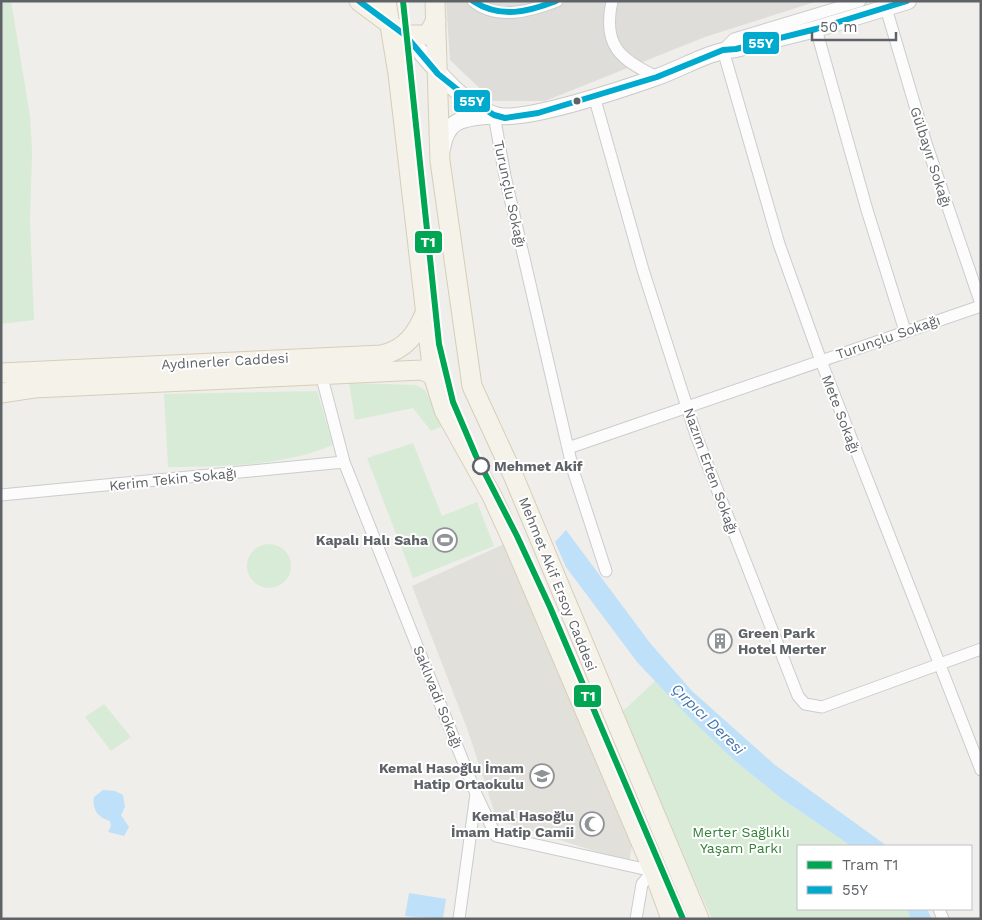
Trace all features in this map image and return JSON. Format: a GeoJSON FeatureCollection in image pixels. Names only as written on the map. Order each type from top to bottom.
{"type":"FeatureCollection","features":[{"type":"Feature","properties":{"kind":"main road"},"geometry":{"type":"LineString","coordinates":[[360,1],[398,31],[438,74],[473,102],[494,115],[505,118],[538,113],[657,77],[723,50],[736,49],[816,29],[908,1]]}},
{"type":"Feature","properties":{"kind":"main road"},"geometry":{"type":"LineString","coordinates":[[386,1],[398,31],[433,374],[444,410],[492,496],[513,542],[655,875],[671,919]]}},
{"type":"Feature","properties":{"kind":"main road"},"geometry":{"type":"LineString","coordinates":[[398,31],[428,35],[436,11]]}},
{"type":"Feature","properties":{"kind":"main road","name":"Mehmet Akif Ersoy Caddesi"},"geometry":{"type":"LineString","coordinates":[[436,11],[440,161],[472,386],[513,475],[699,919]]}},
{"type":"Feature","properties":{"kind":"main road"},"geometry":{"type":"LineString","coordinates":[[440,161],[449,127],[462,119],[494,115]]}},
{"type":"Feature","properties":{"kind":"main road","name":"Aydınerler Caddesi"},"geometry":{"type":"LineString","coordinates":[[1,393],[34,388],[320,366],[381,355],[394,352],[418,331],[426,311]]}},
{"type":"Feature","properties":{"kind":"main road","name":"Aydınerler Caddesi"},"geometry":{"type":"LineString","coordinates":[[1,373],[320,366],[422,370],[433,374]]}},
{"type":"Feature","properties":{"kind":"street"},"geometry":{"type":"LineString","coordinates":[[473,1],[482,9],[505,13],[541,7],[557,1]]}},
{"type":"Feature","properties":{"kind":"street"},"geometry":{"type":"LineString","coordinates":[[612,1],[611,27],[614,48],[631,65],[657,77]]}},
{"type":"Feature","properties":{"kind":"street"},"geometry":{"type":"LineString","coordinates":[[723,50],[734,39],[860,1]]}},
{"type":"Feature","properties":{"kind":"street","name":"Gülbayır Sokağı"},"geometry":{"type":"LineString","coordinates":[[886,8],[926,143],[981,305]]}},
{"type":"Feature","properties":{"kind":"street"},"geometry":{"type":"LineString","coordinates":[[816,29],[867,210],[905,331]]}},
{"type":"Feature","properties":{"kind":"street","name":"Mete Sokağı"},"geometry":{"type":"LineString","coordinates":[[723,50],[779,244],[821,360],[981,770]]}},
{"type":"Feature","properties":{"kind":"street","name":"Nazım Erten Sokağı"},"geometry":{"type":"LineString","coordinates":[[594,96],[643,270],[687,407],[794,687],[801,700],[805,704],[822,707],[940,665]]}},
{"type":"Feature","properties":{"kind":"street","name":"Turunçlu Sokağı"},"geometry":{"type":"LineString","coordinates":[[494,115],[505,176],[568,448],[606,571]]}},
{"type":"Feature","properties":{"kind":"street","name":"Turunçlu Sokağı"},"geometry":{"type":"LineString","coordinates":[[568,448],[981,305]]}},
{"type":"Feature","properties":{"kind":"street","name":"Saklıvadi Sokağı"},"geometry":{"type":"LineString","coordinates":[[320,366],[344,462],[476,794],[496,836],[652,871],[642,884],[636,919]]}},
{"type":"Feature","properties":{"kind":"street","name":"Kerim Tekin Sokağı"},"geometry":{"type":"LineString","coordinates":[[1,495],[344,462]]}},
{"type":"Feature","properties":{"kind":"street"},"geometry":{"type":"LineString","coordinates":[[940,665],[981,649]]}},
{"type":"Feature","properties":{"kind":"street"},"geometry":{"type":"LineString","coordinates":[[459,919],[476,794]]}},
{"type":"Feature","properties":{"kind":"shaded area"},"geometry":{"type":"Polygon","coordinates":[[[446,1],[818,1],[705,37],[545,101],[493,101],[450,60],[446,1]]]}},
{"type":"Feature","properties":{"kind":"shaded area"},"geometry":{"type":"Polygon","coordinates":[[[504,544],[632,846],[629,862],[497,820],[468,731],[412,586],[504,544]]]}},
{"type":"Feature","properties":{"kind":"green space"},"geometry":{"type":"Polygon","coordinates":[[[1,1],[11,1],[30,116],[32,151],[30,219],[34,320],[1,324],[1,1]]]}},
{"type":"Feature","properties":{"kind":"green space"},"geometry":{"type":"Polygon","coordinates":[[[349,383],[416,385],[425,390],[443,426],[431,431],[413,408],[355,420],[349,383]]]}},
{"type":"Feature","properties":{"kind":"green space"},"geometry":{"type":"Polygon","coordinates":[[[317,391],[333,445],[293,458],[252,464],[168,467],[164,394],[317,391]]]}},
{"type":"Feature","properties":{"kind":"green space"},"geometry":{"type":"Polygon","coordinates":[[[413,443],[442,516],[477,502],[494,546],[413,578],[367,458],[413,443]]]}},
{"type":"Feature","properties":{"kind":"green space"},"geometry":{"type":"Polygon","coordinates":[[[269,544],[281,548],[287,554],[291,566],[287,578],[281,584],[269,588],[257,584],[251,578],[247,566],[251,554],[257,548],[269,544]]]}},
{"type":"Feature","properties":{"kind":"green space","name":"Merter Sağlıklı Yaşam Parkı"},"geometry":{"type":"Polygon","coordinates":[[[655,681],[734,760],[782,799],[850,845],[797,845],[797,910],[907,910],[911,919],[712,919],[655,796],[621,713],[655,681]]]}},
{"type":"Feature","properties":{"kind":"green space"},"geometry":{"type":"Polygon","coordinates":[[[104,704],[131,737],[111,751],[85,717],[104,704]]]}},
{"type":"Feature","properties":{"kind":"water","name":"Çırpıcı Deresi"},"geometry":{"type":"Polygon","coordinates":[[[566,530],[650,643],[692,691],[775,765],[886,845],[850,845],[782,799],[734,760],[688,716],[637,662],[566,567],[555,542],[566,530]]]}},
{"type":"Feature","properties":{"kind":"water"},"geometry":{"type":"Polygon","coordinates":[[[103,790],[115,791],[123,795],[125,807],[121,815],[129,827],[124,836],[108,832],[111,826],[110,821],[99,815],[95,809],[94,797],[103,790]]]}},
{"type":"Feature","properties":{"kind":"water"},"geometry":{"type":"Polygon","coordinates":[[[409,893],[446,899],[443,919],[405,916],[409,893]]]}},
{"type":"Feature","properties":{"kind":"water"},"geometry":{"type":"Polygon","coordinates":[[[907,910],[928,910],[932,919],[911,919],[907,910]]]}},
{"type":"Feature","properties":{"kind":"tram line","name":"T1"},"geometry":{"type":"LineString","coordinates":[[403,1],[439,344],[453,402],[476,456],[517,536],[550,607],[683,919]]}},
{"type":"Feature","properties":{"kind":"transit line","name":"55Y"},"geometry":{"type":"LineString","coordinates":[[359,1],[405,35],[438,74],[473,102],[494,115],[505,118],[538,113],[657,77],[723,50],[736,49],[816,29],[907,1]]}},
{"type":"Feature","properties":{"kind":"transit line","name":"55Y"},"geometry":{"type":"LineString","coordinates":[[473,1],[483,7],[504,12],[525,11],[556,1]]}},
{"type":"Feature","properties":{"kind":"place","name":"Mehmet Akif"},"geometry":{"type":"Point","coordinates":[481,466]}},
{"type":"Feature","properties":{"kind":"place","name":"Kapalı Halı Saha"},"geometry":{"type":"Point","coordinates":[445,540]}},
{"type":"Feature","properties":{"kind":"place","name":"Green Park Hotel Merter"},"geometry":{"type":"Point","coordinates":[720,641]}},
{"type":"Feature","properties":{"kind":"place","name":"Kemal Hasoğlu İmam Hatip Ortaokulu"},"geometry":{"type":"Point","coordinates":[542,776]}},
{"type":"Feature","properties":{"kind":"place","name":"Kemal Hasoğlu İmam Hatip Camii"},"geometry":{"type":"Point","coordinates":[592,824]}}]}
